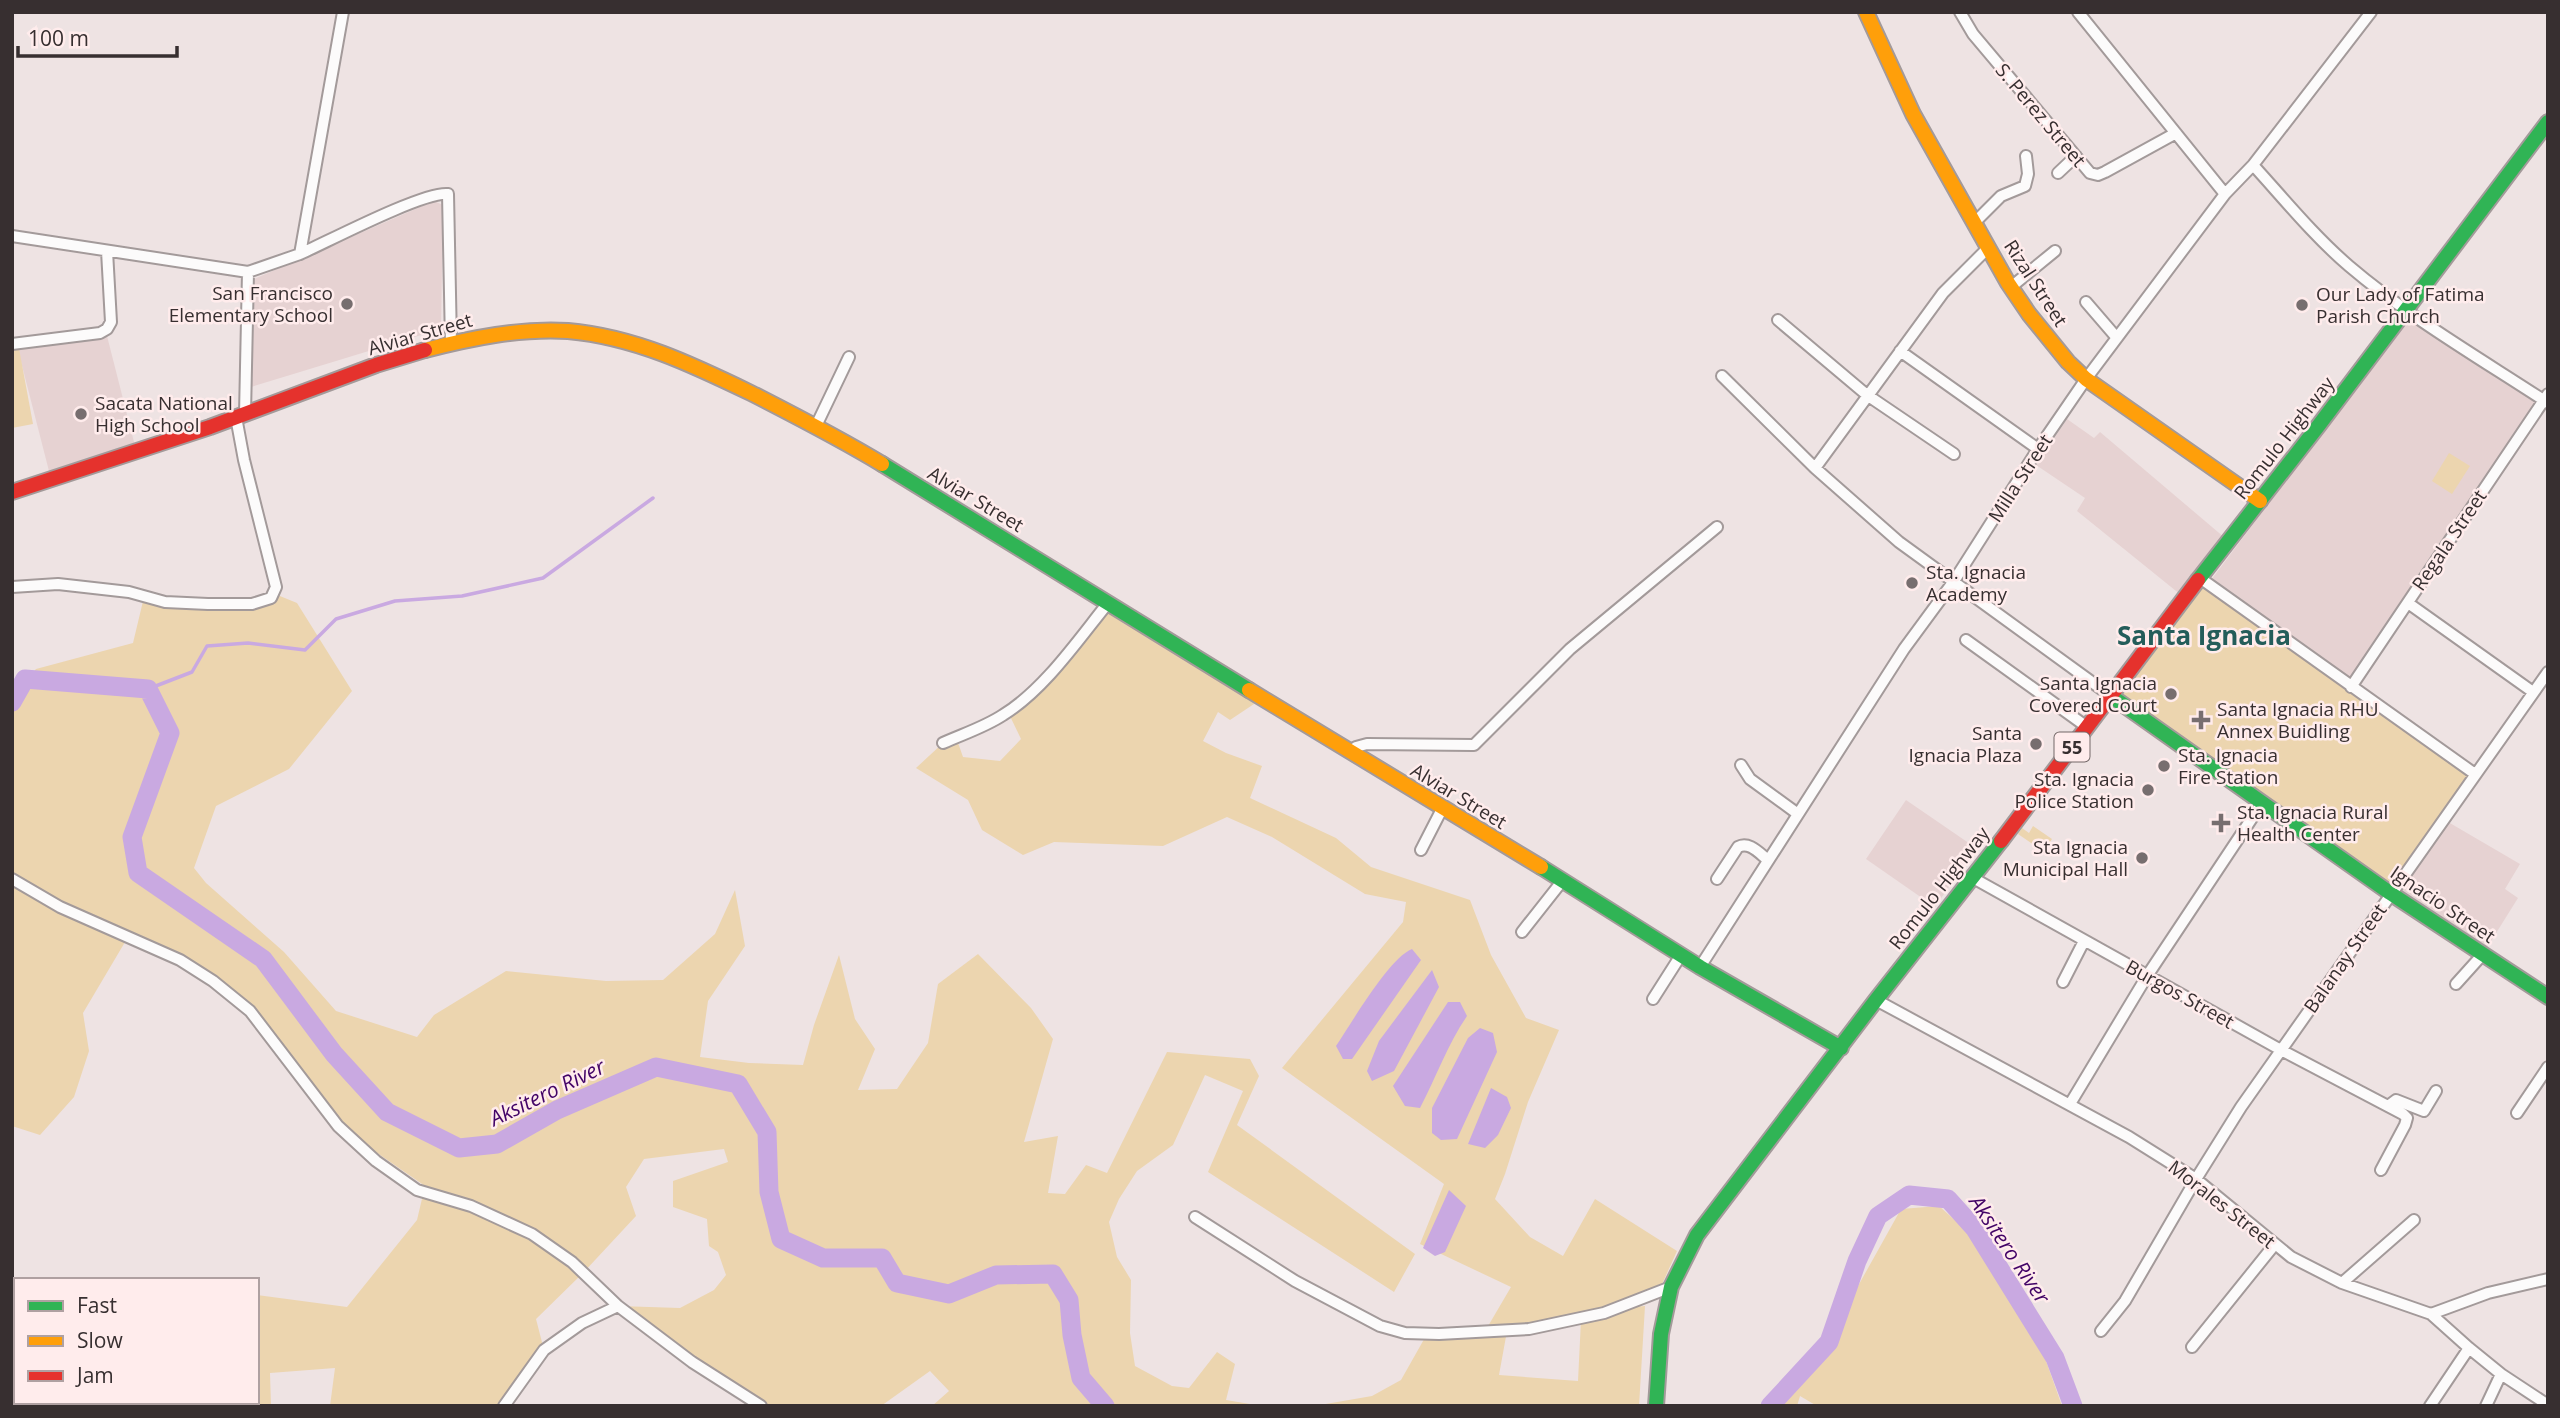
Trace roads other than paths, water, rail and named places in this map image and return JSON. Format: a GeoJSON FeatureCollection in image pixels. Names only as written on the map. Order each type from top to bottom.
{"type":"FeatureCollection","features":[{"type":"Feature","properties":{"kind":"main road","name":"Rizal Street"},"geometry":{"type":"LineString","coordinates":[[1866,12],[1913,114],[2029,314],[2068,362],[2087,379],[2260,501]]}},
{"type":"Feature","properties":{"kind":"main road","name":"Romulo Highway"},"geometry":{"type":"LineString","coordinates":[[1656,1401],[1661,1334],[1671,1287],[1698,1235],[2548,122]]}},
{"type":"Feature","properties":{"kind":"main road","name":"Alviar Street"},"geometry":{"type":"LineString","coordinates":[[12,492],[241,416],[382,364],[451,343],[519,331],[566,331],[617,338],[696,368],[816,426],[1442,809],[1563,880],[1700,967],[1841,1048]]}},
{"type":"Feature","properties":{"kind":"main road","name":"Ignacio Street"},"geometry":{"type":"LineString","coordinates":[[2111,696],[2390,893],[2548,998]]}},
{"type":"Feature","properties":{"kind":"street"},"geometry":{"type":"LineString","coordinates":[[300,254],[343,12]]}},
{"type":"Feature","properties":{"kind":"street","name":"S. Perez Street"},"geometry":{"type":"LineString","coordinates":[[1960,12],[1973,34],[2090,173],[2098,175],[2175,133]]}},
{"type":"Feature","properties":{"kind":"street"},"geometry":{"type":"LineString","coordinates":[[2078,12],[2225,194]]}},
{"type":"Feature","properties":{"kind":"street","name":"Milla Street"},"geometry":{"type":"LineString","coordinates":[[1700,967],[1904,649],[1954,581],[2038,449],[2087,379],[2225,194],[2253,165],[2371,12]]}},
{"type":"Feature","properties":{"kind":"street"},"geometry":{"type":"LineString","coordinates":[[1975,222],[2001,196],[2025,186],[2028,174],[2026,156]]}},
{"type":"Feature","properties":{"kind":"street"},"geometry":{"type":"LineString","coordinates":[[2057,173],[2076,156]]}},
{"type":"Feature","properties":{"kind":"street"},"geometry":{"type":"LineString","coordinates":[[2253,165],[2349,266],[2406,310],[2546,399]]}},
{"type":"Feature","properties":{"kind":"street"},"geometry":{"type":"LineString","coordinates":[[12,236],[248,272],[300,254],[398,209],[438,194],[447,194],[451,343]]}},
{"type":"Feature","properties":{"kind":"street"},"geometry":{"type":"LineString","coordinates":[[1815,468],[1955,279],[1989,247]]}},
{"type":"Feature","properties":{"kind":"street"},"geometry":{"type":"LineString","coordinates":[[12,344],[100,333],[107,329],[111,321],[107,251]]}},
{"type":"Feature","properties":{"kind":"street"},"geometry":{"type":"LineString","coordinates":[[2011,287],[2054,251]]}},
{"type":"Feature","properties":{"kind":"street"},"geometry":{"type":"LineString","coordinates":[[12,587],[58,584],[187,603],[252,604],[271,598],[276,587],[244,460],[241,416],[248,272]]}},
{"type":"Feature","properties":{"kind":"street"},"geometry":{"type":"LineString","coordinates":[[2086,302],[2118,338]]}},
{"type":"Feature","properties":{"kind":"street"},"geometry":{"type":"LineString","coordinates":[[1777,320],[1867,395],[1954,454]]}},
{"type":"Feature","properties":{"kind":"street"},"geometry":{"type":"LineString","coordinates":[[1900,351],[2038,449]]}},
{"type":"Feature","properties":{"kind":"street"},"geometry":{"type":"LineString","coordinates":[[816,426],[849,357]]}},
{"type":"Feature","properties":{"kind":"street"},"geometry":{"type":"LineString","coordinates":[[1722,376],[1815,468],[1899,542],[2111,696]]}},
{"type":"Feature","properties":{"kind":"street","name":"Regala Street"},"geometry":{"type":"LineString","coordinates":[[2351,687],[2546,399]]}},
{"type":"Feature","properties":{"kind":"street"},"geometry":{"type":"LineString","coordinates":[[1349,752],[1367,744],[1475,746],[1561,657],[1717,527]]}},
{"type":"Feature","properties":{"kind":"street"},"geometry":{"type":"LineString","coordinates":[[2200,578],[2475,774]]}},
{"type":"Feature","properties":{"kind":"street"},"geometry":{"type":"LineString","coordinates":[[943,743],[1002,717],[1019,704],[1065,656],[1108,603]]}},
{"type":"Feature","properties":{"kind":"street"},"geometry":{"type":"LineString","coordinates":[[2408,603],[2533,692]]}},
{"type":"Feature","properties":{"kind":"street"},"geometry":{"type":"LineString","coordinates":[[1966,640],[2087,727]]}},
{"type":"Feature","properties":{"kind":"street","name":"Balanay Street"},"geometry":{"type":"LineString","coordinates":[[2101,1331],[2125,1301],[2196,1178],[2281,1050],[2548,672]]}},
{"type":"Feature","properties":{"kind":"street"},"geometry":{"type":"LineString","coordinates":[[1741,765],[1751,779],[1798,814]]}},
{"type":"Feature","properties":{"kind":"street"},"geometry":{"type":"LineString","coordinates":[[2070,1104],[2147,976],[2262,803]]}},
{"type":"Feature","properties":{"kind":"street"},"geometry":{"type":"LineString","coordinates":[[1421,850],[1442,809]]}},
{"type":"Feature","properties":{"kind":"street"},"geometry":{"type":"LineString","coordinates":[[1717,879],[1742,845],[1747,845],[1768,860]]}},
{"type":"Feature","properties":{"kind":"street","name":"Burgos Street"},"geometry":{"type":"LineString","coordinates":[[1973,878],[2281,1050],[2388,1106]]}},
{"type":"Feature","properties":{"kind":"street"},"geometry":{"type":"LineString","coordinates":[[12,879],[60,907],[180,960],[213,981],[250,1011],[338,1126],[376,1161],[417,1190],[471,1206],[532,1234],[572,1262],[618,1306],[692,1362],[761,1406]]}},
{"type":"Feature","properties":{"kind":"street"},"geometry":{"type":"LineString","coordinates":[[1522,932],[1563,880]]}},
{"type":"Feature","properties":{"kind":"street"},"geometry":{"type":"LineString","coordinates":[[2063,982],[2084,941]]}},
{"type":"Feature","properties":{"kind":"street"},"geometry":{"type":"LineString","coordinates":[[2456,984],[2483,954]]}},
{"type":"Feature","properties":{"kind":"street"},"geometry":{"type":"LineString","coordinates":[[1653,999],[1681,955]]}},
{"type":"Feature","properties":{"kind":"street","name":"Morales Street"},"geometry":{"type":"LineString","coordinates":[[1876,1000],[2070,1104],[2196,1178],[2303,1265],[2342,1283],[2431,1314]]}},
{"type":"Feature","properties":{"kind":"street"},"geometry":{"type":"LineString","coordinates":[[2517,1112],[2548,1067]]}},
{"type":"Feature","properties":{"kind":"street"},"geometry":{"type":"LineString","coordinates":[[2381,1170],[2407,1118],[2388,1106],[2396,1100],[2424,1111],[2436,1091]]}},
{"type":"Feature","properties":{"kind":"street"},"geometry":{"type":"LineString","coordinates":[[1195,1217],[1295,1281],[1380,1326],[1405,1333],[1529,1329],[1604,1313],[1671,1287]]}},
{"type":"Feature","properties":{"kind":"street"},"geometry":{"type":"LineString","coordinates":[[2342,1283],[2414,1220]]}},
{"type":"Feature","properties":{"kind":"street"},"geometry":{"type":"LineString","coordinates":[[2192,1347],[2275,1244]]}},
{"type":"Feature","properties":{"kind":"street"},"geometry":{"type":"LineString","coordinates":[[2548,1279],[2488,1293],[2431,1314],[2501,1374],[2548,1405]]}},
{"type":"Feature","properties":{"kind":"street"},"geometry":{"type":"LineString","coordinates":[[504,1406],[544,1350],[582,1323],[618,1306]]}},
{"type":"Feature","properties":{"kind":"street"},"geometry":{"type":"LineString","coordinates":[[2430,1406],[2469,1348]]}},
{"type":"Feature","properties":{"kind":"street"},"geometry":{"type":"LineString","coordinates":[[2486,1406],[2501,1374]]}},
{"type":"Feature","properties":{"kind":"waterway"},"geometry":{"type":"LineString","coordinates":[[148,689],[192,672],[207,646],[248,643],[305,650],[336,619],[395,601],[462,596],[543,578],[653,498]]}},
{"type":"Feature","properties":{"kind":"waterway","name":"Aksitero River"},"geometry":{"type":"LineString","coordinates":[[12,702],[25,679],[148,689],[170,733],[132,837],[138,873],[263,959],[334,1054],[387,1112],[459,1148],[497,1144],[557,1110],[656,1067],[738,1084],[767,1132],[769,1192],[781,1239],[823,1258],[882,1258],[897,1283],[949,1294],[996,1275],[1053,1274],[1069,1300],[1072,1335],[1081,1378],[1105,1406]]}},
{"type":"Feature","properties":{"kind":"waterway","name":"Aksitero River"},"geometry":{"type":"LineString","coordinates":[[1770,1406],[1829,1342],[1857,1261],[1878,1216],[1909,1195],[1948,1199],[1975,1229],[2055,1358],[2073,1406]]}},
{"type":"Feature","properties":{"kind":"place","name":"San Francisco Elementary School"},"geometry":{"type":"Point","coordinates":[347,304]}},
{"type":"Feature","properties":{"kind":"place","name":"Our Lady of Fatima Parish Church"},"geometry":{"type":"Point","coordinates":[2302,305]}},
{"type":"Feature","properties":{"kind":"place","name":"Sacata National High School"},"geometry":{"type":"Point","coordinates":[81,414]}},
{"type":"Feature","properties":{"kind":"place","name":"Sta. Ignacia Academy"},"geometry":{"type":"Point","coordinates":[1912,583]}},
{"type":"Feature","properties":{"kind":"place","name":"Santa Ignacia Covered Court"},"geometry":{"type":"Point","coordinates":[2171,694]}},
{"type":"Feature","properties":{"kind":"place","name":"Santa Ignacia RHU Annex Buidling"},"geometry":{"type":"Point","coordinates":[2201,720]}},
{"type":"Feature","properties":{"kind":"place","name":"Santa Ignacia Plaza"},"geometry":{"type":"Point","coordinates":[2036,744]}},
{"type":"Feature","properties":{"kind":"place","name":"Sta. Ignacia Fire Station"},"geometry":{"type":"Point","coordinates":[2164,766]}},
{"type":"Feature","properties":{"kind":"place","name":"Sta. Ignacia Police Station"},"geometry":{"type":"Point","coordinates":[2148,790]}},
{"type":"Feature","properties":{"kind":"place","name":"Sta. Ignacia Rural Health Center"},"geometry":{"type":"Point","coordinates":[2221,823]}},
{"type":"Feature","properties":{"kind":"place","name":"Sta Ignacia Municipal Hall"},"geometry":{"type":"Point","coordinates":[2142,858]}},
{"type":"Feature","properties":{"kind":"district","name":"Santa Ignacia"},"geometry":{"type":"Point","coordinates":[2204,635]}}]}
